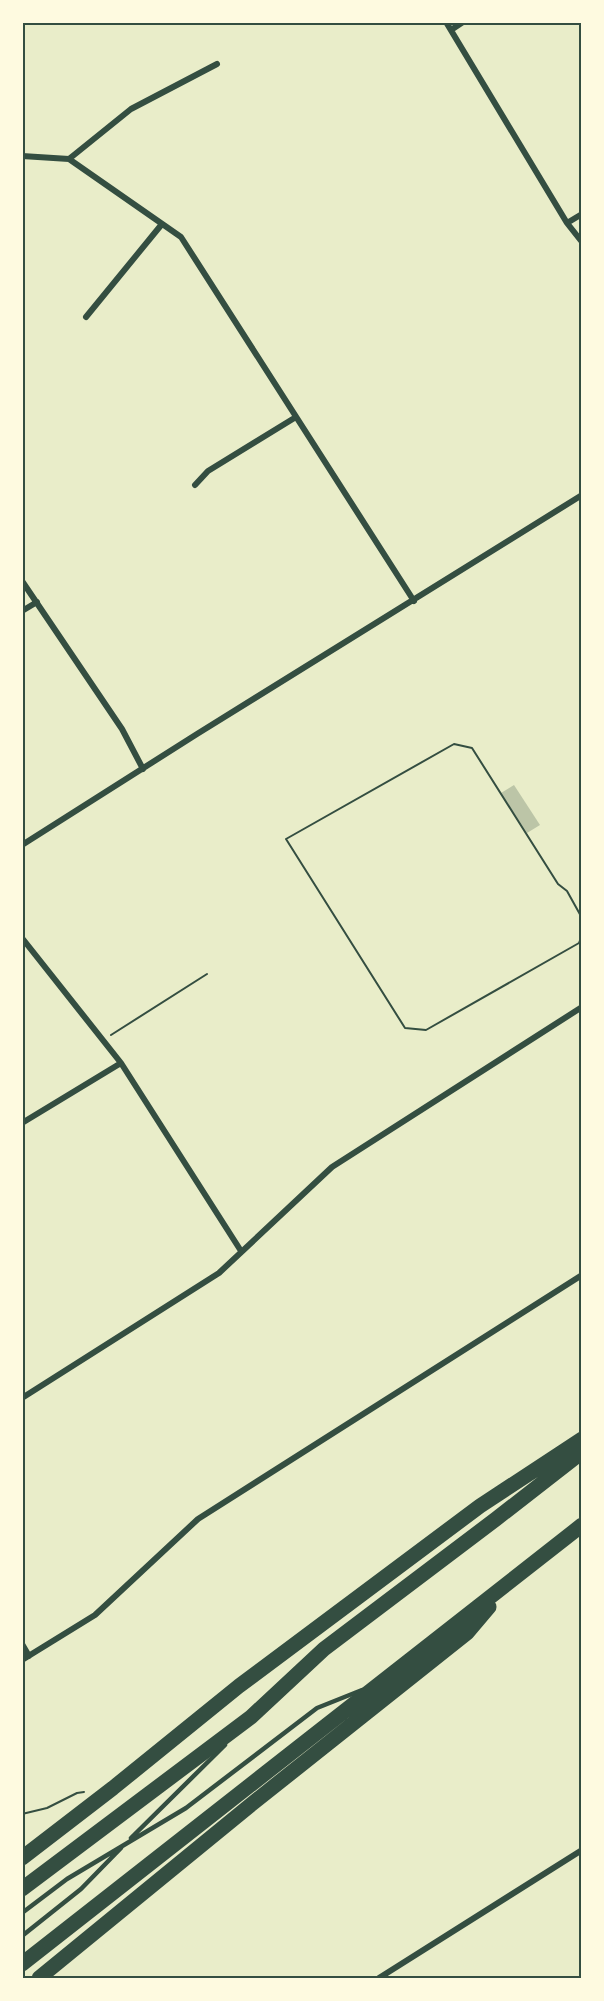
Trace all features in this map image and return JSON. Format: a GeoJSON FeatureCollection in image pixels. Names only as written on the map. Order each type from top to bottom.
{"type":"FeatureCollection","features":[{"type":"Feature","properties":{"kind":"highway"},"geometry":{"type":"LineString","coordinates":[[22,1858],[239,1686],[480,1506],[582,1439]]}},
{"type":"Feature","properties":{"kind":"highway"},"geometry":{"type":"LineString","coordinates":[[22,1889],[251,1717],[324,1649],[582,1452]]}},
{"type":"Feature","properties":{"kind":"highway"},"geometry":{"type":"LineString","coordinates":[[22,1964],[582,1525]]}},
{"type":"Feature","properties":{"kind":"highway"},"geometry":{"type":"LineString","coordinates":[[39,1978],[467,1634],[508,1584]]}},
{"type":"Feature","properties":{"kind":"street"},"geometry":{"type":"LineString","coordinates":[[446,22],[567,223],[582,242]]}},
{"type":"Feature","properties":{"kind":"street"},"geometry":{"type":"LineString","coordinates":[[451,30],[463,22]]}},
{"type":"Feature","properties":{"kind":"street"},"geometry":{"type":"LineString","coordinates":[[69,159],[131,110],[217,64]]}},
{"type":"Feature","properties":{"kind":"street"},"geometry":{"type":"LineString","coordinates":[[22,156],[69,159],[180,237],[414,601]]}},
{"type":"Feature","properties":{"kind":"street"},"geometry":{"type":"LineString","coordinates":[[567,223],[582,214]]}},
{"type":"Feature","properties":{"kind":"street"},"geometry":{"type":"LineString","coordinates":[[86,317],[162,224]]}},
{"type":"Feature","properties":{"kind":"street"},"geometry":{"type":"LineString","coordinates":[[195,485],[208,471],[296,417]]}},
{"type":"Feature","properties":{"kind":"street"},"geometry":{"type":"LineString","coordinates":[[22,845],[582,495]]}},
{"type":"Feature","properties":{"kind":"street"},"geometry":{"type":"LineString","coordinates":[[22,581],[122,729],[143,769]]}},
{"type":"Feature","properties":{"kind":"street"},"geometry":{"type":"LineString","coordinates":[[22,611],[37,602]]}},
{"type":"Feature","properties":{"kind":"street"},"geometry":{"type":"LineString","coordinates":[[22,938],[121,1063],[241,1251]]}},
{"type":"Feature","properties":{"kind":"street"},"geometry":{"type":"LineString","coordinates":[[22,1398],[219,1273],[332,1167],[582,1007]]}},
{"type":"Feature","properties":{"kind":"street"},"geometry":{"type":"LineString","coordinates":[[22,1124],[121,1063]]}},
{"type":"Feature","properties":{"kind":"street"},"geometry":{"type":"LineString","coordinates":[[22,1644],[26,1658],[95,1615],[198,1519],[582,1275]]}},
{"type":"Feature","properties":{"kind":"street"},"geometry":{"type":"LineString","coordinates":[[379,1978],[582,1850]]}},
{"type":"Feature","properties":{"kind":"lane"},"geometry":{"type":"LineString","coordinates":[[22,1936],[81,1889],[324,1649]]}},
{"type":"Feature","properties":{"kind":"lane"},"geometry":{"type":"LineString","coordinates":[[22,1913],[67,1879],[186,1808],[317,1708],[381,1683]]}},
{"type":"Feature","properties":{"kind":"path"},"geometry":{"type":"LineString","coordinates":[[582,918],[567,891],[558,884],[472,748],[454,744],[286,838],[405,1028],[426,1029],[579,943],[582,935]]}},
{"type":"Feature","properties":{"kind":"path"},"geometry":{"type":"LineString","coordinates":[[104,1040],[207,974]]}},
{"type":"Feature","properties":{"kind":"path"},"geometry":{"type":"LineString","coordinates":[[22,1814],[47,1808],[86,1791]]}},
{"type":"Feature","properties":{"kind":"building"},"geometry":{"type":"Polygon","coordinates":[[[514,785],[540,825],[527,833],[501,793],[514,785]]]}}]}
